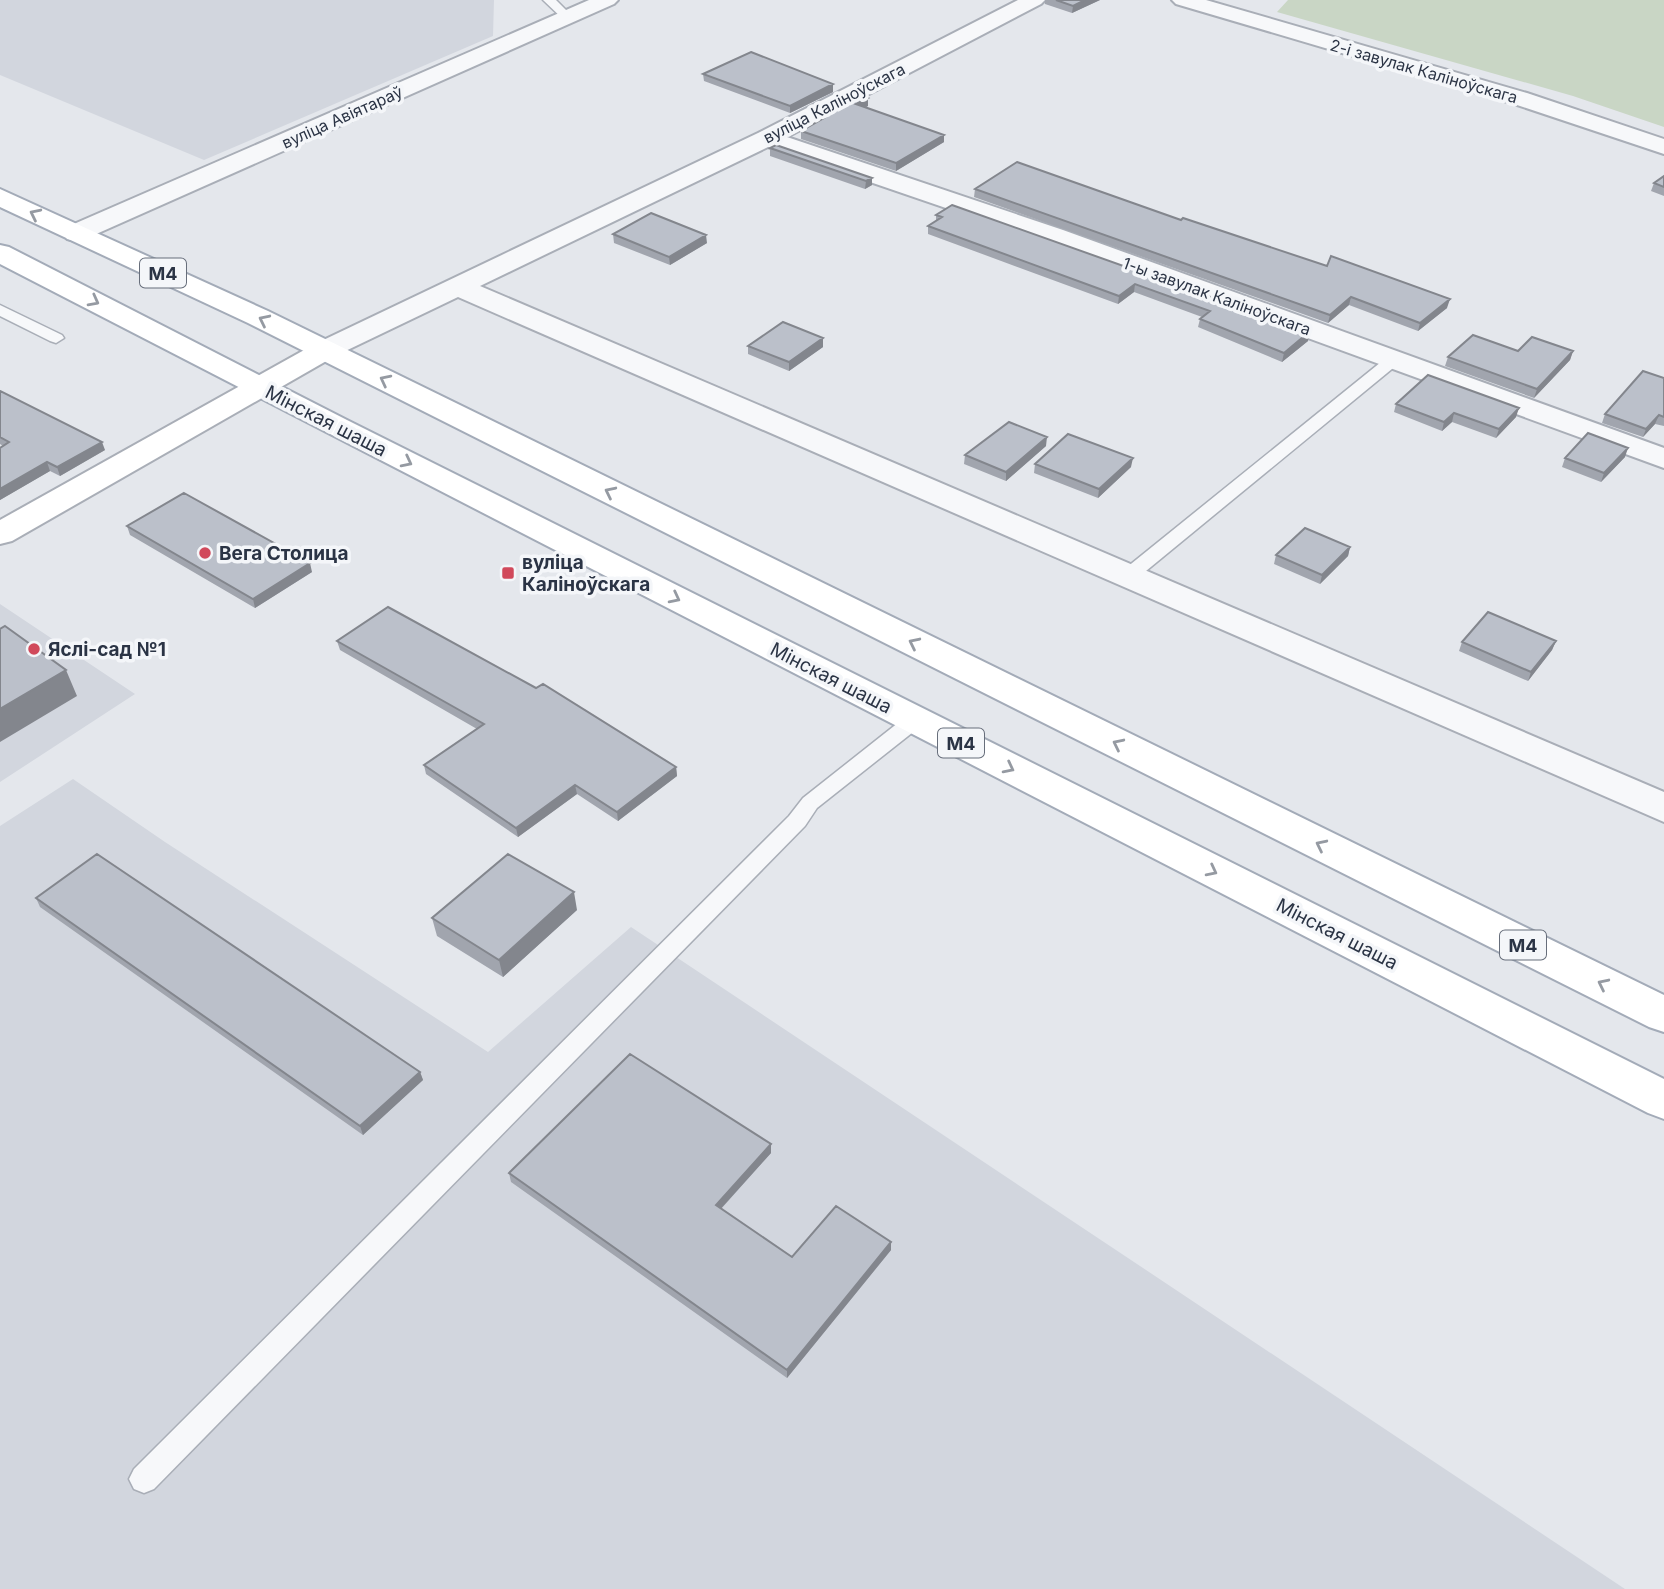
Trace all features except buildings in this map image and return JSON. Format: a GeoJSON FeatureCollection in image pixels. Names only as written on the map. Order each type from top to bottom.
{"type":"FeatureCollection","features":[{"type":"Feature","properties":{"kind":"main road","name":"М4"},"geometry":{"type":"LineString","coordinates":[[0,197],[325,350],[1664,1014]]}},
{"type":"Feature","properties":{"kind":"main road","name":"Мінская шаша"},"geometry":{"type":"LineString","coordinates":[[0,253],[1664,1100]]}},
{"type":"Feature","properties":{"kind":"main road","name":"вуліца Каліноўскага"},"geometry":{"type":"LineString","coordinates":[[0,534],[325,350]]}},
{"type":"Feature","properties":{"kind":"street","name":"вуліца Авіятараў"},"geometry":{"type":"LineString","coordinates":[[76,233],[607,0]]}},
{"type":"Feature","properties":{"kind":"street","name":"вуліца Каліноўскага"},"geometry":{"type":"LineString","coordinates":[[325,350],[767,138],[1034,0]]}},
{"type":"Feature","properties":{"kind":"street","name":"2-і завулак Каліноўскага"},"geometry":{"type":"LineString","coordinates":[[1183,0],[1519,98],[1664,147]]}},
{"type":"Feature","properties":{"kind":"street","name":"1-ы завулак Каліноўскага"},"geometry":{"type":"LineString","coordinates":[[767,138],[1054,236],[1664,459]]}},
{"type":"Feature","properties":{"kind":"street"},"geometry":{"type":"LineString","coordinates":[[458,287],[1664,808]]}},
{"type":"Feature","properties":{"kind":"lane"},"geometry":{"type":"LineString","coordinates":[[549,0],[567,17]]}},
{"type":"Feature","properties":{"kind":"lane"},"geometry":{"type":"LineString","coordinates":[[0,310],[56,338]]}},
{"type":"Feature","properties":{"kind":"lane"},"geometry":{"type":"LineString","coordinates":[[1128,576],[1392,361]]}},
{"type":"Feature","properties":{"kind":"lane"},"geometry":{"type":"LineString","coordinates":[[144,1479],[628,994],[797,821],[810,803],[915,720]]}},
{"type":"Feature","properties":{"kind":"shaded area"},"geometry":{"type":"Polygon","coordinates":[[[0,0],[494,0],[493,36],[204,160],[0,75],[0,0]]]}},
{"type":"Feature","properties":{"kind":"shaded area","name":"Яслі-сад №1"},"geometry":{"type":"Polygon","coordinates":[[[0,604],[135,694],[0,782],[0,604]]]}},
{"type":"Feature","properties":{"kind":"shaded area"},"geometry":{"type":"Polygon","coordinates":[[[73,779],[488,1052],[631,927],[1625,1589],[0,1589],[0,826],[73,779]]]}},
{"type":"Feature","properties":{"kind":"green space"},"geometry":{"type":"Polygon","coordinates":[[[1288,0],[1664,0],[1664,127],[1573,96],[1277,12],[1288,0]]]}},
{"type":"Feature","properties":{"kind":"place","name":"Вега Столица"},"geometry":{"type":"Point","coordinates":[205,553]}},
{"type":"Feature","properties":{"kind":"place","name":"вуліца Каліноўскага"},"geometry":{"type":"Point","coordinates":[508,573]}},
{"type":"Feature","properties":{"kind":"place","name":"Яслі-сад №1"},"geometry":{"type":"Point","coordinates":[34,649]}}]}
